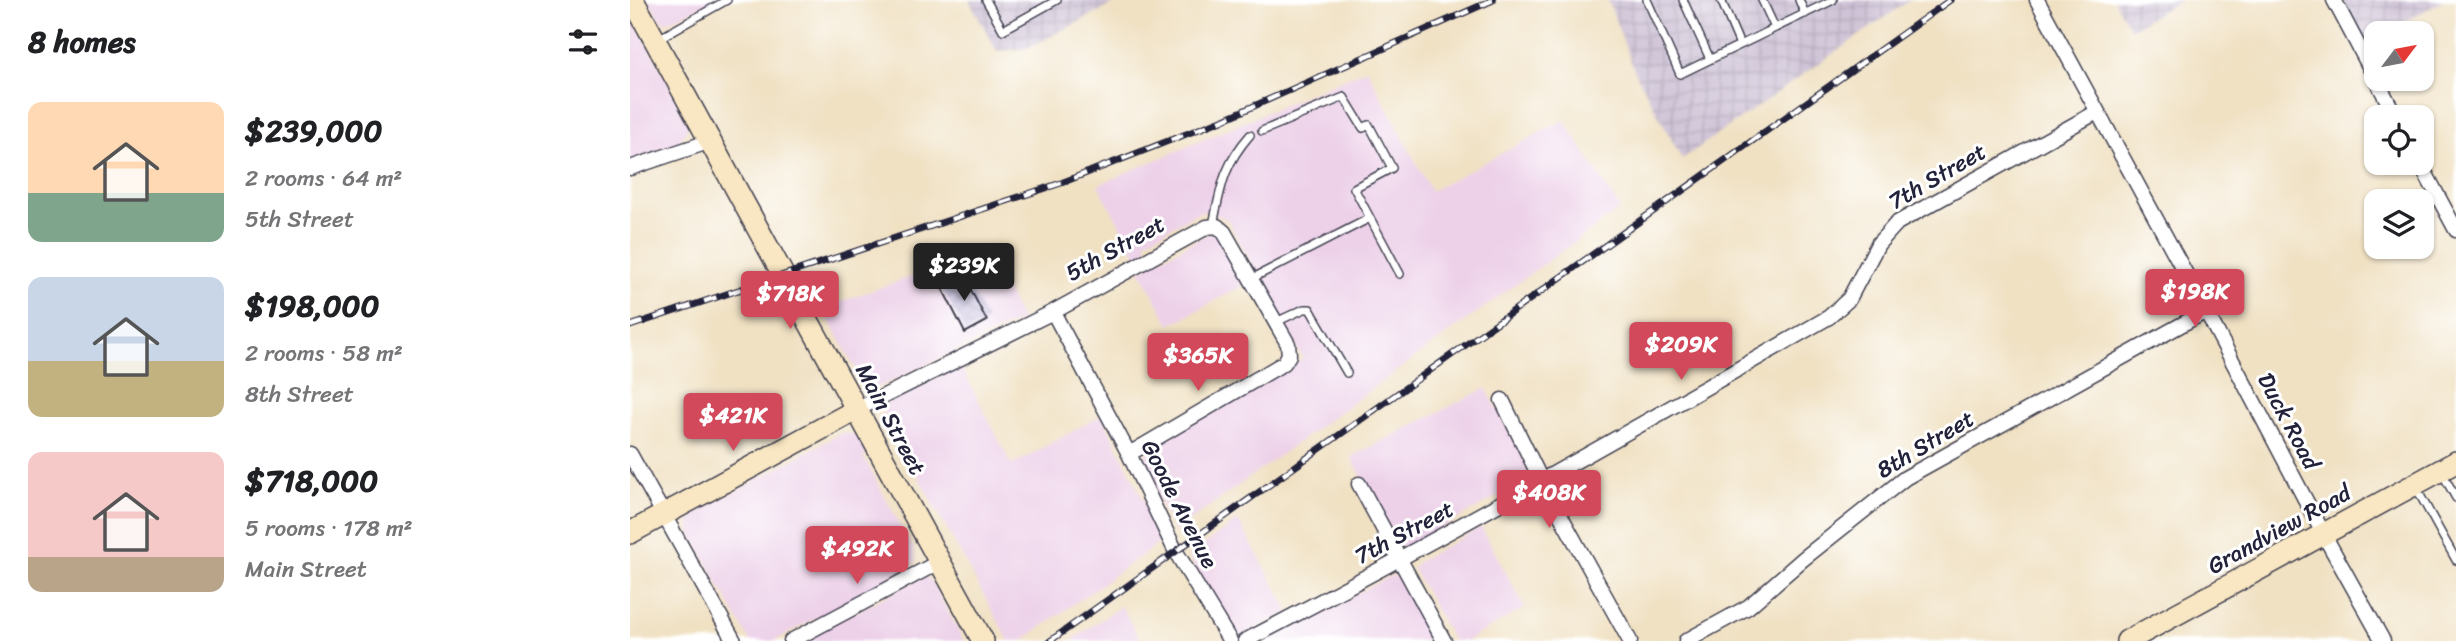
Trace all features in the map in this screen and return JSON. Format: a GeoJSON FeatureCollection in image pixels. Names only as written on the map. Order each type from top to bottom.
{"type":"FeatureCollection","features":[{"type":"Feature","properties":{"kind":"main road","name":"Main Street"},"geometry":{"type":"LineString","coordinates":[[633,0],[983,641]]}},
{"type":"Feature","properties":{"kind":"main road","name":"5th Street"},"geometry":{"type":"LineString","coordinates":[[630,533],[856,410]]}},
{"type":"Feature","properties":{"kind":"main road","name":"Grandview Road"},"geometry":{"type":"LineString","coordinates":[[2127,641],[2448,466]]}},
{"type":"Feature","properties":{"kind":"street","name":"Duck Road"},"geometry":{"type":"LineString","coordinates":[[2037,0],[2383,641]]}},
{"type":"Feature","properties":{"kind":"street"},"geometry":{"type":"LineString","coordinates":[[2334,0],[2390,105]]}},
{"type":"Feature","properties":{"kind":"street","name":"7th Street"},"geometry":{"type":"LineString","coordinates":[[1245,641],[1542,482],[1829,317],[1849,299],[1878,244],[1897,223],[2097,112]]}},
{"type":"Feature","properties":{"kind":"street"},"geometry":{"type":"LineString","coordinates":[[630,168],[711,141]]}},
{"type":"Feature","properties":{"kind":"street"},"geometry":{"type":"LineString","coordinates":[[2426,175],[2456,230]]}},
{"type":"Feature","properties":{"kind":"street"},"geometry":{"type":"LineString","coordinates":[[1129,454],[1284,363],[1289,355],[1288,344],[1251,279],[1224,232],[1215,226]]}},
{"type":"Feature","properties":{"kind":"street","name":"5th Street"},"geometry":{"type":"LineString","coordinates":[[856,410],[1053,312],[1207,227],[1215,226]]}},
{"type":"Feature","properties":{"kind":"street","name":"8th Street"},"geometry":{"type":"LineString","coordinates":[[1685,641],[1748,607],[1905,478],[2206,311]]}},
{"type":"Feature","properties":{"kind":"street","name":"Goode Avenue"},"geometry":{"type":"LineString","coordinates":[[1053,312],[1129,454],[1176,552],[1230,641]]}},
{"type":"Feature","properties":{"kind":"street"},"geometry":{"type":"LineString","coordinates":[[1502,400],[1542,482],[1630,641]]}},
{"type":"Feature","properties":{"kind":"street"},"geometry":{"type":"LineString","coordinates":[[630,454],[734,641]]}},
{"type":"Feature","properties":{"kind":"street"},"geometry":{"type":"LineString","coordinates":[[1359,484],[1444,641]]}},
{"type":"Feature","properties":{"kind":"street"},"geometry":{"type":"LineString","coordinates":[[791,641],[939,562]]}},
{"type":"Feature","properties":{"kind":"lane"},"geometry":{"type":"LineString","coordinates":[[656,40],[727,0]]}},
{"type":"Feature","properties":{"kind":"lane"},"geometry":{"type":"LineString","coordinates":[[986,0],[1003,30],[1057,0]]}},
{"type":"Feature","properties":{"kind":"lane"},"geometry":{"type":"LineString","coordinates":[[1647,0],[1680,74],[1833,0]]}},
{"type":"Feature","properties":{"kind":"lane"},"geometry":{"type":"LineString","coordinates":[[1683,0],[1710,59]]}},
{"type":"Feature","properties":{"kind":"lane"},"geometry":{"type":"LineString","coordinates":[[1721,0],[1740,45]]}},
{"type":"Feature","properties":{"kind":"lane"},"geometry":{"type":"LineString","coordinates":[[1762,0],[1774,28]]}},
{"type":"Feature","properties":{"kind":"lane"},"geometry":{"type":"LineString","coordinates":[[1799,0],[1805,14]]}},
{"type":"Feature","properties":{"kind":"lane"},"geometry":{"type":"LineString","coordinates":[[1262,131],[1344,97],[1363,128],[1370,125],[1392,168],[1354,188],[1400,274]]}},
{"type":"Feature","properties":{"kind":"lane"},"geometry":{"type":"LineString","coordinates":[[1215,226],[1222,183],[1233,155],[1250,135]]}},
{"type":"Feature","properties":{"kind":"lane"},"geometry":{"type":"LineString","coordinates":[[1251,279],[1370,218]]}},
{"type":"Feature","properties":{"kind":"lane"},"geometry":{"type":"LineString","coordinates":[[1275,323],[1304,309],[1310,309],[1347,373]]}},
{"type":"Feature","properties":{"kind":"lane"},"geometry":{"type":"LineString","coordinates":[[2448,466],[2456,498]]}},
{"type":"Feature","properties":{"kind":"lane"},"geometry":{"type":"LineString","coordinates":[[2414,485],[2456,560]]}},
{"type":"Feature","properties":{"kind":"shaded area"},"geometry":{"type":"Polygon","coordinates":[[[649,0],[715,0],[667,22],[661,21],[649,0]]]}},
{"type":"Feature","properties":{"kind":"shaded area"},"geometry":{"type":"Polygon","coordinates":[[[969,0],[1121,0],[1028,48],[997,51],[969,0]]]}},
{"type":"Feature","properties":{"kind":"shaded area"},"geometry":{"type":"Polygon","coordinates":[[[1608,0],[1910,0],[1682,159],[1634,70],[1608,0]]]}},
{"type":"Feature","properties":{"kind":"shaded area"},"geometry":{"type":"Polygon","coordinates":[[[2114,0],[2181,0],[2130,29],[2114,0]]]}},
{"type":"Feature","properties":{"kind":"shaded area"},"geometry":{"type":"Polygon","coordinates":[[[2342,0],[2444,0],[2406,21],[2364,21],[2364,42],[2342,0]]]}},
{"type":"Feature","properties":{"kind":"shaded area"},"geometry":{"type":"Polygon","coordinates":[[[630,12],[688,119],[688,127],[679,141],[672,146],[630,162],[630,12]]]}},
{"type":"Feature","properties":{"kind":"shaded area"},"geometry":{"type":"Polygon","coordinates":[[[1367,69],[1431,191],[1564,120],[1620,209],[1174,532],[1145,470],[1143,463],[1149,448],[1162,437],[1303,359],[1228,220],[1209,211],[1199,212],[1146,241],[1147,248],[1138,258],[1098,185],[1367,69]]]}},
{"type":"Feature","properties":{"kind":"shaded area"},"geometry":{"type":"Polygon","coordinates":[[[1213,231],[1220,237],[1244,285],[1170,325],[1140,270],[1213,231]]]}},
{"type":"Feature","properties":{"kind":"shaded area"},"geometry":{"type":"Polygon","coordinates":[[[986,250],[1021,320],[879,387],[869,384],[854,366],[823,308],[986,250]]]}},
{"type":"Feature","properties":{"kind":"shaded area"},"geometry":{"type":"Polygon","coordinates":[[[960,365],[1012,465],[1102,415],[1163,540],[1022,641],[1009,641],[883,413],[883,405],[887,402],[960,365]]]}},
{"type":"Feature","properties":{"kind":"shaded area"},"geometry":{"type":"Polygon","coordinates":[[[1486,388],[1530,470],[1529,479],[1408,547],[1400,546],[1351,457],[1486,388]]]}},
{"type":"Feature","properties":{"kind":"shaded area"},"geometry":{"type":"Polygon","coordinates":[[[841,433],[854,434],[863,440],[867,447],[864,458],[914,550],[916,561],[774,641],[750,641],[690,532],[690,520],[699,512],[841,433]]]}},
{"type":"Feature","properties":{"kind":"shaded area"},"geometry":{"type":"Polygon","coordinates":[[[1238,520],[1289,611],[1241,636],[1233,634],[1188,556],[1238,520]]]}},
{"type":"Feature","properties":{"kind":"shaded area"},"geometry":{"type":"Polygon","coordinates":[[[1481,527],[1525,608],[1466,641],[1453,641],[1413,569],[1417,562],[1481,527]]]}},
{"type":"Feature","properties":{"kind":"shaded area"},"geometry":{"type":"Polygon","coordinates":[[[925,576],[932,582],[964,641],[799,641],[925,576]]]}},
{"type":"Feature","properties":{"kind":"shaded area"},"geometry":{"type":"Polygon","coordinates":[[[1390,576],[1397,576],[1403,581],[1435,641],[1266,641],[1390,576]]]}},
{"type":"Feature","properties":{"kind":"shaded area"},"geometry":{"type":"Polygon","coordinates":[[[1121,606],[1141,641],[1071,641],[1121,606]]]}},
{"type":"Feature","properties":{"kind":"building"},"geometry":{"type":"Polygon","coordinates":[[[962,273],[987,321],[965,333],[940,284],[962,273]]]}},
{"type":"Feature","properties":{"kind":"railway"},"geometry":{"type":"LineString","coordinates":[[630,326],[1061,183],[1227,118],[1493,0]]}},
{"type":"Feature","properties":{"kind":"railway"},"geometry":{"type":"LineString","coordinates":[[1050,641],[1950,0]]}}]}
